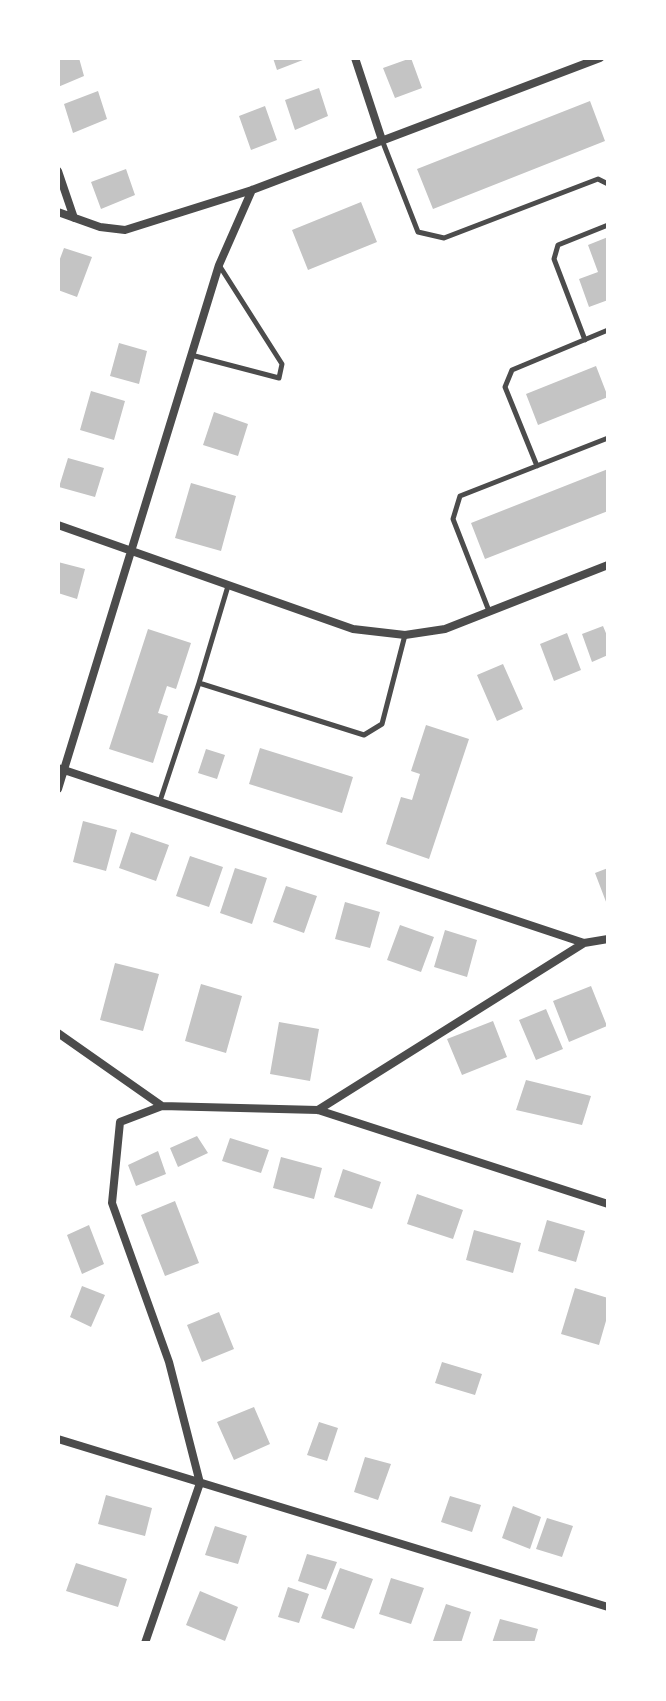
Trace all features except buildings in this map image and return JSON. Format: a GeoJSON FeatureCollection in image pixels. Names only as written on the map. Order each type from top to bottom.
{"type":"FeatureCollection","features":[{"type":"Feature","properties":{"kind":"street"},"geometry":{"type":"LineString","coordinates":[[355,58],[382,140]]}},
{"type":"Feature","properties":{"kind":"street"},"geometry":{"type":"LineString","coordinates":[[58,212],[100,227],[125,230],[252,190],[600,58]]}},
{"type":"Feature","properties":{"kind":"street"},"geometry":{"type":"LineString","coordinates":[[58,171],[74,218]]}},
{"type":"Feature","properties":{"kind":"street"},"geometry":{"type":"LineString","coordinates":[[58,789],[61,769],[219,265],[252,190]]}},
{"type":"Feature","properties":{"kind":"street"},"geometry":{"type":"LineString","coordinates":[[58,525],[353,629],[405,635],[445,629],[608,565]]}},
{"type":"Feature","properties":{"kind":"street"},"geometry":{"type":"LineString","coordinates":[[61,769],[584,943]]}},
{"type":"Feature","properties":{"kind":"street"},"geometry":{"type":"LineString","coordinates":[[318,1110],[584,943],[608,939]]}},
{"type":"Feature","properties":{"kind":"street"},"geometry":{"type":"LineString","coordinates":[[58,1033],[162,1106]]}},
{"type":"Feature","properties":{"kind":"street"},"geometry":{"type":"LineString","coordinates":[[145,1643],[200,1483],[169,1362],[112,1203],[120,1122],[162,1106],[318,1110],[608,1204]]}},
{"type":"Feature","properties":{"kind":"street"},"geometry":{"type":"LineString","coordinates":[[58,1439],[608,1607]]}},
{"type":"Feature","properties":{"kind":"lane"},"geometry":{"type":"LineString","coordinates":[[382,140],[418,232],[444,238],[598,179],[608,184]]}},
{"type":"Feature","properties":{"kind":"lane"},"geometry":{"type":"LineString","coordinates":[[585,340],[554,259],[558,245],[608,225]]}},
{"type":"Feature","properties":{"kind":"lane"},"geometry":{"type":"LineString","coordinates":[[190,355],[279,378],[282,364],[219,265]]}},
{"type":"Feature","properties":{"kind":"lane"},"geometry":{"type":"LineString","coordinates":[[537,466],[505,387],[512,370],[608,330]]}},
{"type":"Feature","properties":{"kind":"lane"},"geometry":{"type":"LineString","coordinates":[[490,612],[453,519],[460,496],[608,438]]}},
{"type":"Feature","properties":{"kind":"lane"},"geometry":{"type":"LineString","coordinates":[[160,801],[228,585]]}},
{"type":"Feature","properties":{"kind":"lane"},"geometry":{"type":"LineString","coordinates":[[199,683],[364,735],[382,724],[405,635]]}}]}
